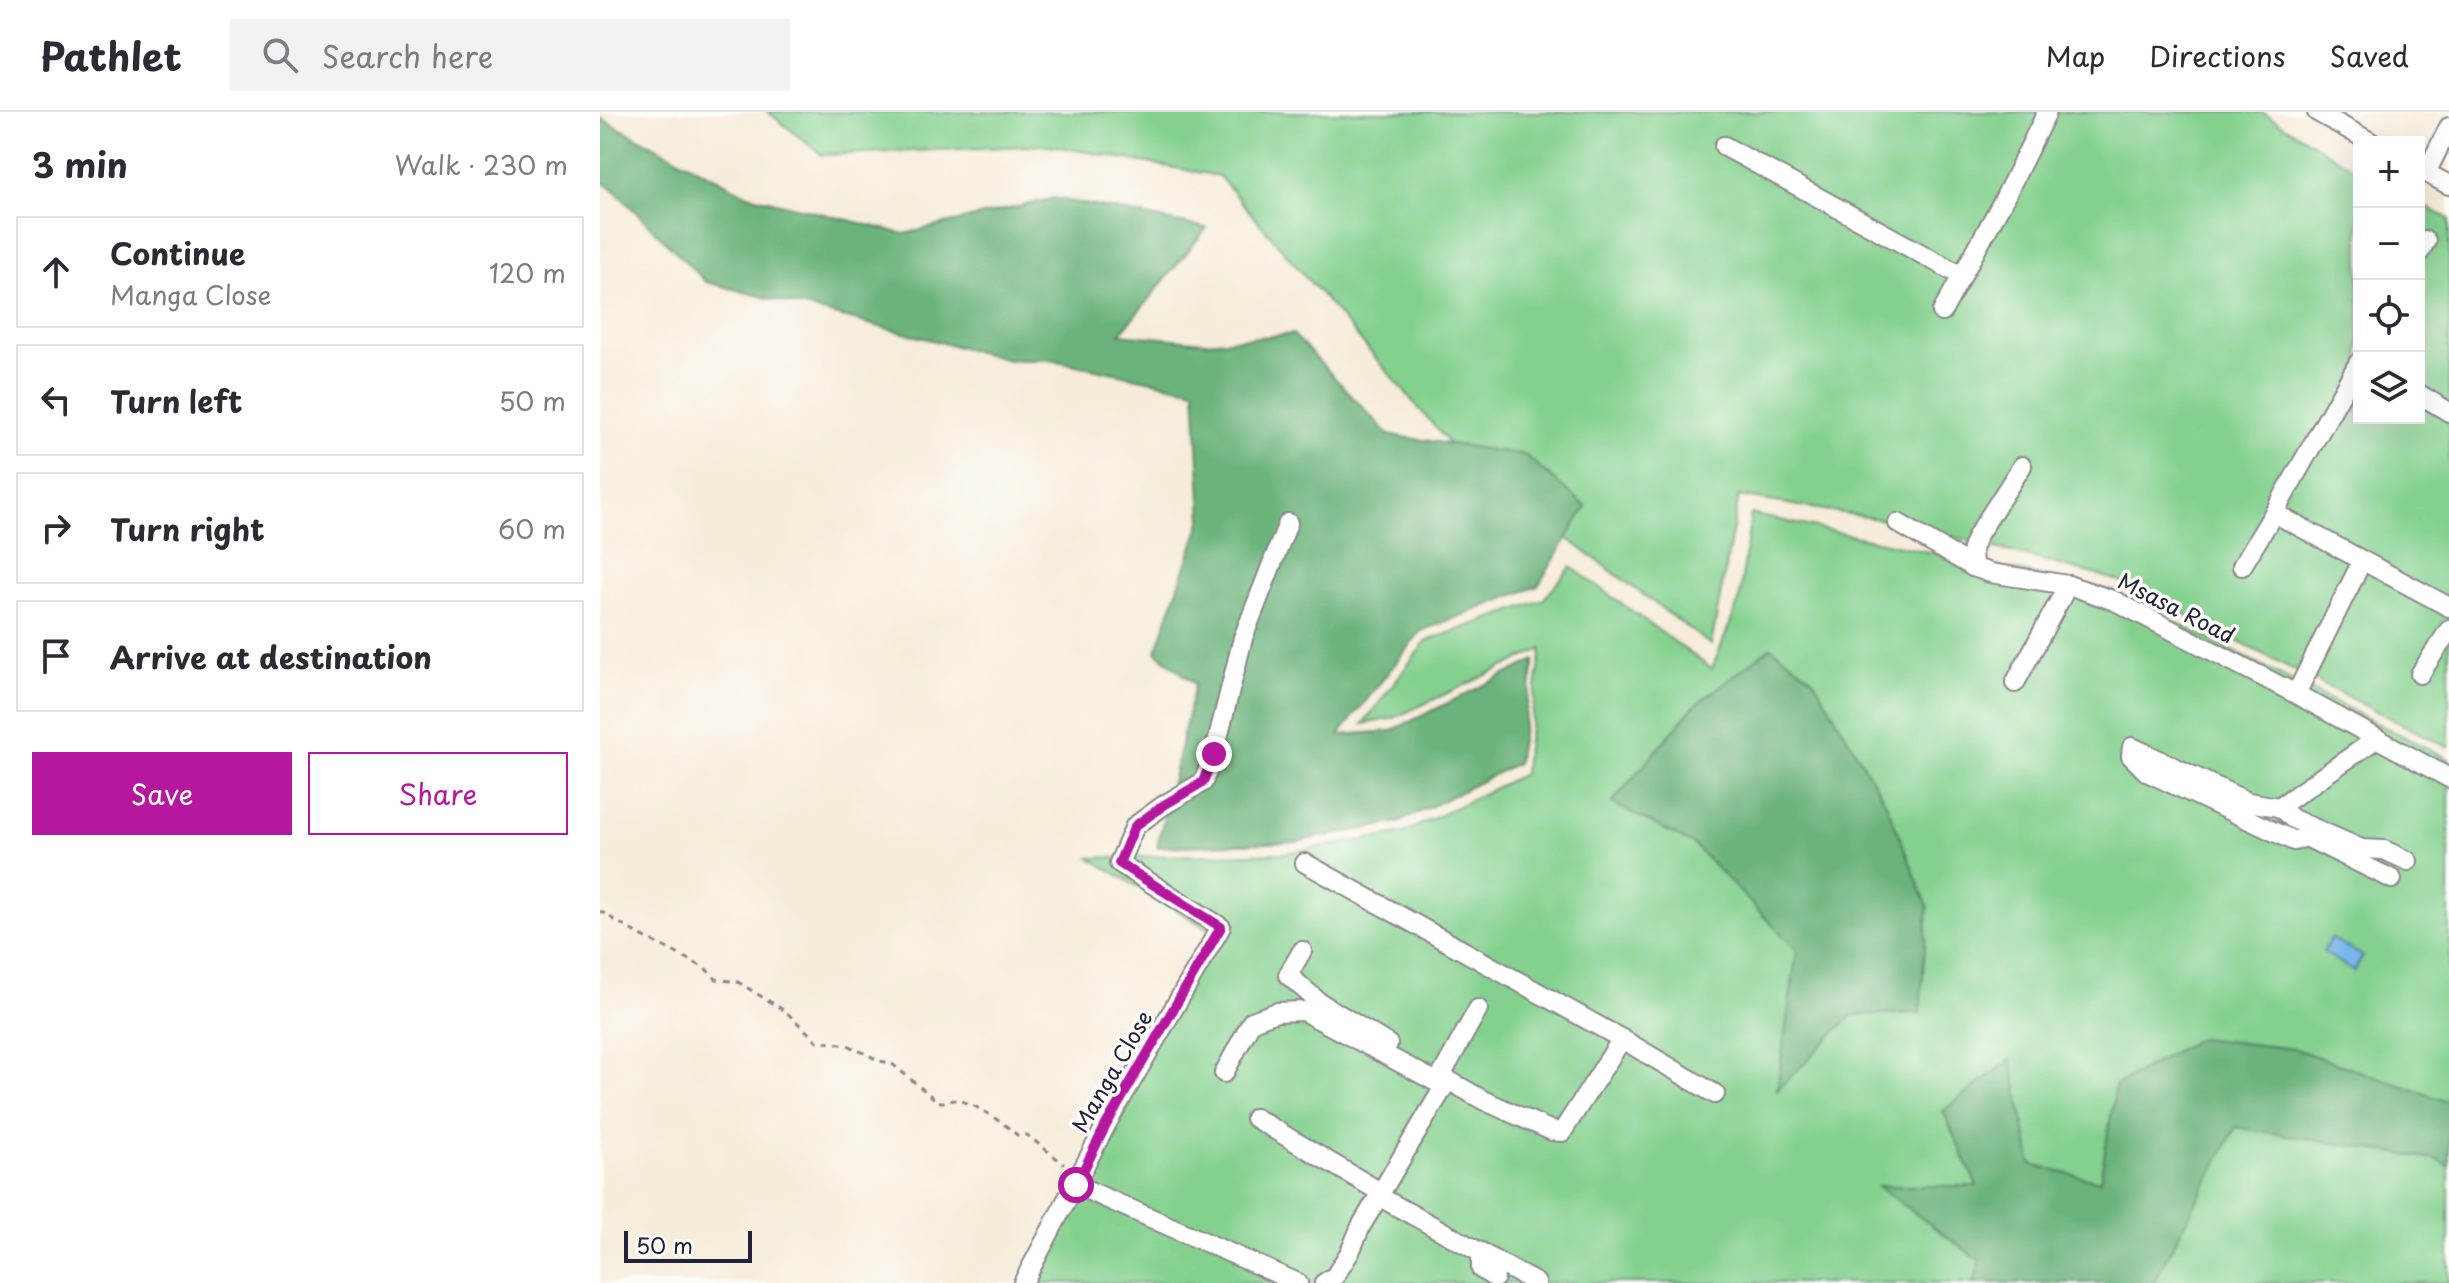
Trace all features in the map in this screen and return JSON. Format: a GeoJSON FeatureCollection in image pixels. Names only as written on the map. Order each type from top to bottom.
{"type":"FeatureCollection","features":[{"type":"Feature","properties":{"kind":"street"},"geometry":{"type":"LineString","coordinates":[[1942,312],[2047,112]]}},
{"type":"Feature","properties":{"kind":"street"},"geometry":{"type":"LineString","coordinates":[[2317,112],[2348,120],[2365,136]]}},
{"type":"Feature","properties":{"kind":"street"},"geometry":{"type":"LineString","coordinates":[[2425,168],[2449,127]]}},
{"type":"Feature","properties":{"kind":"street"},"geometry":{"type":"LineString","coordinates":[[1724,146],[1962,276]]}},
{"type":"Feature","properties":{"kind":"street"},"geometry":{"type":"LineString","coordinates":[[2425,172],[2449,185]]}},
{"type":"Feature","properties":{"kind":"street"},"geometry":{"type":"LineString","coordinates":[[2242,566],[2353,373]]}},
{"type":"Feature","properties":{"kind":"street"},"geometry":{"type":"LineString","coordinates":[[2425,398],[2449,412]]}},
{"type":"Feature","properties":{"kind":"street"},"geometry":{"type":"LineString","coordinates":[[1973,567],[1972,549],[1977,536],[2022,466]]}},
{"type":"Feature","properties":{"kind":"street"},"geometry":{"type":"LineString","coordinates":[[2274,513],[2449,607]]}},
{"type":"Feature","properties":{"kind":"street","name":"Manga Close"},"geometry":{"type":"LineString","coordinates":[[1023,1283],[1106,1125],[1221,927],[1119,863],[1135,826],[1203,782],[1214,754],[1243,638],[1288,523]]}},
{"type":"Feature","properties":{"kind":"street","name":"Msasa Road"},"geometry":{"type":"LineString","coordinates":[[1898,523],[1973,567],[1990,573],[2068,585],[2115,601],[2296,694],[2449,778]]}},
{"type":"Feature","properties":{"kind":"street"},"geometry":{"type":"LineString","coordinates":[[2296,694],[2362,561]]}},
{"type":"Feature","properties":{"kind":"street"},"geometry":{"type":"LineString","coordinates":[[2015,683],[2068,585]]}},
{"type":"Feature","properties":{"kind":"street"},"geometry":{"type":"LineString","coordinates":[[2420,674],[2449,630]]}},
{"type":"Feature","properties":{"kind":"street"},"geometry":{"type":"LineString","coordinates":[[2279,807],[2376,739]]}},
{"type":"Feature","properties":{"kind":"street"},"geometry":{"type":"LineString","coordinates":[[2392,879],[2306,837],[2294,841],[2147,772],[2131,756],[2132,747],[2248,802],[2279,807],[2293,819],[2362,849],[2384,850],[2408,861]]}},
{"type":"Feature","properties":{"kind":"street"},"geometry":{"type":"LineString","coordinates":[[1305,863],[1715,1094]]}},
{"type":"Feature","properties":{"kind":"street"},"geometry":{"type":"LineString","coordinates":[[1302,951],[1288,975],[1319,1002],[1444,1081]]}},
{"type":"Feature","properties":{"kind":"street"},"geometry":{"type":"LineString","coordinates":[[1324,1283],[1335,1276],[1343,1264],[1444,1081],[1478,1009]]}},
{"type":"Feature","properties":{"kind":"street"},"geometry":{"type":"LineString","coordinates":[[1224,1073],[1252,1021],[1277,1012],[1303,1011],[1483,1100],[1552,1131],[1562,1132],[1622,1039]]}},
{"type":"Feature","properties":{"kind":"street"},"geometry":{"type":"LineString","coordinates":[[1255,1118],[1381,1195],[1536,1283]]}},
{"type":"Feature","properties":{"kind":"street"},"geometry":{"type":"LineString","coordinates":[[1078,1180],[1298,1283]]}},
{"type":"Feature","properties":{"kind":"street"},"geometry":{"type":"LineString","coordinates":[[1481,1252],[1481,1269],[1495,1278]]}},
{"type":"Feature","properties":{"kind":"path"},"geometry":{"type":"LineString","coordinates":[[600,911],[705,968],[716,979],[738,982],[785,1011],[817,1041],[848,1045],[880,1061],[891,1063],[937,1101],[966,1102],[1017,1135],[1027,1135],[1078,1180]]}},
{"type":"Feature","properties":{"kind":"green space"},"geometry":{"type":"Polygon","coordinates":[[[768,112],[2262,112],[2353,168],[2353,424],[2425,424],[2425,206],[2449,219],[2449,748],[2116,580],[1902,523],[1739,496],[1711,645],[1466,463],[1219,176],[1049,145],[822,155],[768,112]]]}},
{"type":"Feature","properties":{"kind":"green space"},"geometry":{"type":"Polygon","coordinates":[[[600,118],[748,195],[904,234],[1054,198],[1207,228],[1120,334],[1205,342],[1293,334],[1389,435],[1525,455],[1586,507],[1538,586],[1421,631],[1339,735],[1391,731],[1535,660],[1517,763],[1400,822],[1296,842],[1157,847],[1195,684],[1156,652],[1202,519],[1195,390],[1053,360],[1009,360],[706,282],[614,190],[600,181],[600,118]]]}},
{"type":"Feature","properties":{"kind":"green space"},"geometry":{"type":"Polygon","coordinates":[[[1751,514],[2115,592],[2449,759],[2449,1283],[1029,1283],[1209,930],[1090,858],[1285,853],[1404,833],[1523,774],[1542,649],[1394,718],[1363,724],[1426,641],[1543,600],[1571,567],[1712,669],[1739,601],[1751,514]]]}},
{"type":"Feature","properties":{"kind":"green space"},"geometry":{"type":"Polygon","coordinates":[[[1771,647],[1813,679],[1886,803],[1928,907],[1920,1013],[1852,1015],[1777,1090],[1797,950],[1693,844],[1612,803],[1693,707],[1771,647]]]}},
{"type":"Feature","properties":{"kind":"green space"},"geometry":{"type":"Polygon","coordinates":[[[2199,1038],[2295,1049],[2449,1102],[2449,1166],[2439,1160],[2236,1127],[2153,1283],[1974,1283],[1980,1261],[1878,1186],[1977,1186],[1943,1111],[2011,1059],[2032,1165],[2100,1181],[2116,1085],[2199,1038]]]}},
{"type":"Feature","properties":{"kind":"water"},"geometry":{"type":"Polygon","coordinates":[[[2331,938],[2363,956],[2354,971],[2323,952],[2331,938]]]}},
{"type":"Feature","properties":{"kind":"route"},"geometry":{"type":"LineString","coordinates":[[1076,1185],[1106,1125],[1221,927],[1119,863],[1135,826],[1203,782],[1214,754]]}}]}
